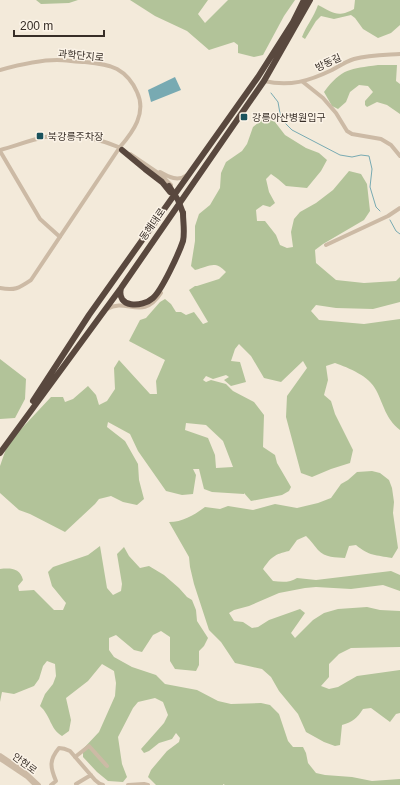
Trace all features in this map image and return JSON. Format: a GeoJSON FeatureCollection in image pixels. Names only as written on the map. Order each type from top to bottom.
{"type":"FeatureCollection","features":[{"type":"Feature","properties":{"kind":"highway","name":"동해대로"},"geometry":{"type":"LineString","coordinates":[[0,449],[22,418],[88,315],[148,231],[261,79],[304,0]]}},
{"type":"Feature","properties":{"kind":"highway","name":"동해대로"},"geometry":{"type":"LineString","coordinates":[[0,453],[121,288],[261,79],[301,18],[310,0]]}},
{"type":"Feature","properties":{"kind":"highway"},"geometry":{"type":"LineString","coordinates":[[121,288],[121,297],[126,303],[133,305],[145,303],[154,298],[161,288],[177,255],[183,240],[184,229],[184,213],[170,186],[154,172],[122,149]]}},
{"type":"Feature","properties":{"kind":"highway"},"geometry":{"type":"LineString","coordinates":[[122,149],[145,170],[162,182],[169,190],[169,199],[148,231]]}},
{"type":"Feature","properties":{"kind":"street","name":"방동길"},"geometry":{"type":"LineString","coordinates":[[261,79],[276,84],[303,82],[353,60],[368,56],[400,54]]}},
{"type":"Feature","properties":{"kind":"street","name":"과학단지로"},"geometry":{"type":"LineString","coordinates":[[0,70],[13,66],[57,60],[105,64],[128,77],[134,86],[140,107],[138,119],[132,133],[122,149],[31,280],[20,287],[10,290],[0,288]]}},
{"type":"Feature","properties":{"kind":"street"},"geometry":{"type":"LineString","coordinates":[[303,82],[323,98],[336,113],[347,132],[381,139],[391,145],[400,156]]}},
{"type":"Feature","properties":{"kind":"street"},"geometry":{"type":"LineString","coordinates":[[60,237],[40,218],[0,150],[45,137],[60,136],[89,138],[122,149],[143,159],[168,177],[177,179],[184,178],[204,155]]}},
{"type":"Feature","properties":{"kind":"street"},"geometry":{"type":"LineString","coordinates":[[326,245],[388,216],[400,208]]}},
{"type":"Feature","properties":{"kind":"street"},"geometry":{"type":"LineString","coordinates":[[104,311],[116,305],[139,308],[146,306],[155,300],[165,286],[183,247],[186,234],[184,213]]}},
{"type":"Feature","properties":{"kind":"street"},"geometry":{"type":"LineString","coordinates":[[75,757],[89,746],[107,766]]}},
{"type":"Feature","properties":{"kind":"street"},"geometry":{"type":"LineString","coordinates":[[51,785],[56,781],[52,771],[51,759],[59,748],[66,748],[91,775],[103,785]]}},
{"type":"Feature","properties":{"kind":"street","name":"안현로"},"geometry":{"type":"LineString","coordinates":[[0,755],[24,771],[39,785]]}},
{"type":"Feature","properties":{"kind":"street","name":"안현로"},"geometry":{"type":"LineString","coordinates":[[0,759],[27,777],[35,785]]}},
{"type":"Feature","properties":{"kind":"street"},"geometry":{"type":"LineString","coordinates":[[76,784],[91,775]]}},
{"type":"Feature","properties":{"kind":"street"},"geometry":{"type":"LineString","coordinates":[[128,785],[148,785]]}},
{"type":"Feature","properties":{"kind":"green space"},"geometry":{"type":"Polygon","coordinates":[[[36,0],[78,0],[69,3],[41,4],[36,0]]]}},
{"type":"Feature","properties":{"kind":"green space"},"geometry":{"type":"Polygon","coordinates":[[[130,0],[208,0],[198,14],[205,23],[228,0],[295,0],[284,16],[263,55],[254,57],[238,53],[238,45],[234,42],[209,50],[187,31],[155,16],[130,0]]]}},
{"type":"Feature","properties":{"kind":"green space"},"geometry":{"type":"Polygon","coordinates":[[[355,0],[400,0],[400,25],[391,33],[378,38],[363,29],[351,15],[334,19],[321,16],[316,21],[305,39],[302,37],[318,5],[339,14],[354,9],[355,0]]]}},
{"type":"Feature","properties":{"kind":"green space"},"geometry":{"type":"Polygon","coordinates":[[[378,65],[397,65],[396,81],[400,84],[400,114],[387,105],[377,102],[367,107],[365,105],[365,101],[373,92],[368,86],[359,85],[350,92],[346,102],[338,109],[332,106],[324,92],[336,78],[353,69],[378,65]]]}},
{"type":"Feature","properties":{"kind":"green space"},"geometry":{"type":"Polygon","coordinates":[[[265,117],[275,122],[285,135],[306,148],[319,153],[327,160],[321,171],[307,188],[286,186],[271,174],[266,179],[269,192],[275,203],[270,207],[263,205],[256,210],[257,221],[265,221],[276,235],[280,245],[287,248],[293,247],[291,232],[294,219],[300,212],[316,203],[333,190],[349,171],[361,174],[367,184],[370,211],[364,220],[315,250],[316,263],[336,280],[364,283],[396,281],[400,277],[400,302],[373,309],[336,308],[316,305],[311,311],[319,320],[364,324],[400,319],[400,430],[391,421],[376,390],[369,381],[352,370],[335,363],[326,366],[328,380],[324,395],[331,401],[335,414],[353,450],[350,463],[312,477],[301,473],[286,417],[287,396],[307,368],[303,361],[281,382],[264,378],[251,356],[239,344],[235,349],[231,361],[240,362],[246,382],[231,386],[224,380],[229,377],[226,375],[213,379],[206,376],[203,380],[206,382],[211,380],[226,384],[233,391],[254,402],[264,415],[263,447],[275,455],[277,463],[291,487],[289,491],[282,495],[251,501],[244,493],[212,492],[204,489],[199,469],[193,469],[196,475],[193,494],[182,495],[166,491],[138,451],[130,434],[108,422],[107,427],[125,441],[138,464],[139,480],[144,499],[137,505],[123,502],[111,496],[99,499],[65,532],[19,510],[0,493],[0,466],[8,443],[51,397],[63,397],[65,402],[73,399],[88,386],[96,395],[99,405],[107,401],[115,389],[114,368],[119,360],[150,394],[157,394],[156,381],[165,360],[129,341],[140,320],[146,318],[160,302],[165,299],[171,304],[176,312],[181,312],[186,315],[194,312],[203,324],[208,322],[189,290],[195,286],[219,279],[226,272],[219,266],[215,265],[195,270],[191,266],[195,241],[195,226],[199,214],[210,205],[220,188],[221,173],[226,162],[242,151],[247,144],[253,127],[265,117]],[[186,423],[185,430],[208,438],[215,455],[216,468],[233,467],[223,441],[206,425],[186,423]]]}},
{"type":"Feature","properties":{"kind":"green space"},"geometry":{"type":"Polygon","coordinates":[[[0,359],[26,379],[25,399],[15,418],[0,419],[0,359]]]}},
{"type":"Feature","properties":{"kind":"green space"},"geometry":{"type":"Polygon","coordinates":[[[372,471],[380,473],[389,480],[392,488],[394,502],[393,513],[398,548],[392,558],[369,553],[356,545],[349,546],[345,558],[327,556],[321,553],[306,536],[297,540],[289,551],[280,553],[274,557],[263,569],[273,581],[282,582],[291,581],[297,578],[316,580],[391,571],[400,575],[400,591],[383,585],[351,589],[316,587],[305,588],[279,593],[229,613],[234,621],[243,622],[252,628],[258,627],[269,620],[300,609],[305,613],[291,633],[295,638],[313,620],[324,613],[338,609],[367,607],[380,610],[400,611],[400,647],[351,648],[339,654],[329,664],[329,677],[321,686],[329,689],[338,687],[357,676],[400,670],[400,713],[396,714],[390,722],[371,708],[363,709],[354,719],[342,725],[340,745],[335,746],[306,732],[298,714],[279,691],[271,677],[262,669],[235,663],[221,642],[209,630],[194,584],[189,557],[169,522],[188,518],[205,507],[220,509],[228,506],[253,510],[275,504],[297,508],[318,503],[331,498],[341,484],[357,472],[372,471]]]}},
{"type":"Feature","properties":{"kind":"green space"},"geometry":{"type":"Polygon","coordinates":[[[100,546],[107,588],[113,595],[121,591],[122,584],[117,554],[124,547],[129,556],[140,568],[149,566],[164,575],[192,600],[196,610],[197,621],[208,638],[204,646],[199,651],[199,665],[196,671],[175,669],[170,661],[170,637],[161,631],[153,635],[142,652],[134,650],[116,635],[109,638],[109,650],[114,657],[132,667],[156,675],[165,684],[197,690],[218,701],[231,704],[261,703],[270,705],[279,714],[288,741],[293,747],[303,747],[308,763],[316,773],[372,781],[400,779],[400,785],[156,785],[148,777],[151,770],[167,751],[179,742],[180,738],[176,733],[172,739],[159,743],[149,751],[144,753],[141,749],[164,723],[168,715],[163,702],[155,698],[138,702],[133,708],[118,737],[122,764],[127,777],[123,782],[108,781],[83,757],[83,749],[99,732],[115,696],[116,683],[114,671],[102,664],[88,681],[66,698],[71,720],[69,731],[62,736],[55,730],[44,710],[40,706],[45,694],[53,684],[56,676],[55,664],[47,661],[43,666],[39,679],[34,686],[14,694],[2,692],[0,702],[0,569],[11,569],[20,573],[23,580],[18,586],[19,591],[34,590],[54,610],[63,610],[66,603],[52,586],[48,572],[53,567],[88,555],[100,546]]]}},
{"type":"Feature","properties":{"kind":"water"},"geometry":{"type":"Polygon","coordinates":[[[175,77],[181,90],[151,102],[148,90],[175,77]]]}},
{"type":"Feature","properties":{"kind":"waterway"},"geometry":{"type":"LineString","coordinates":[[271,93],[278,102],[281,119],[292,130],[340,155],[352,157],[361,155],[369,156],[372,169],[370,187],[376,207],[380,211]]}},
{"type":"Feature","properties":{"kind":"waterway"},"geometry":{"type":"LineString","coordinates":[[390,220],[396,231],[400,234]]}},
{"type":"Feature","properties":{"kind":"place","name":"강릉아산병원입구"},"geometry":{"type":"Point","coordinates":[244,117]}},
{"type":"Feature","properties":{"kind":"place","name":"북강릉주차장"},"geometry":{"type":"Point","coordinates":[40,136]}}]}
